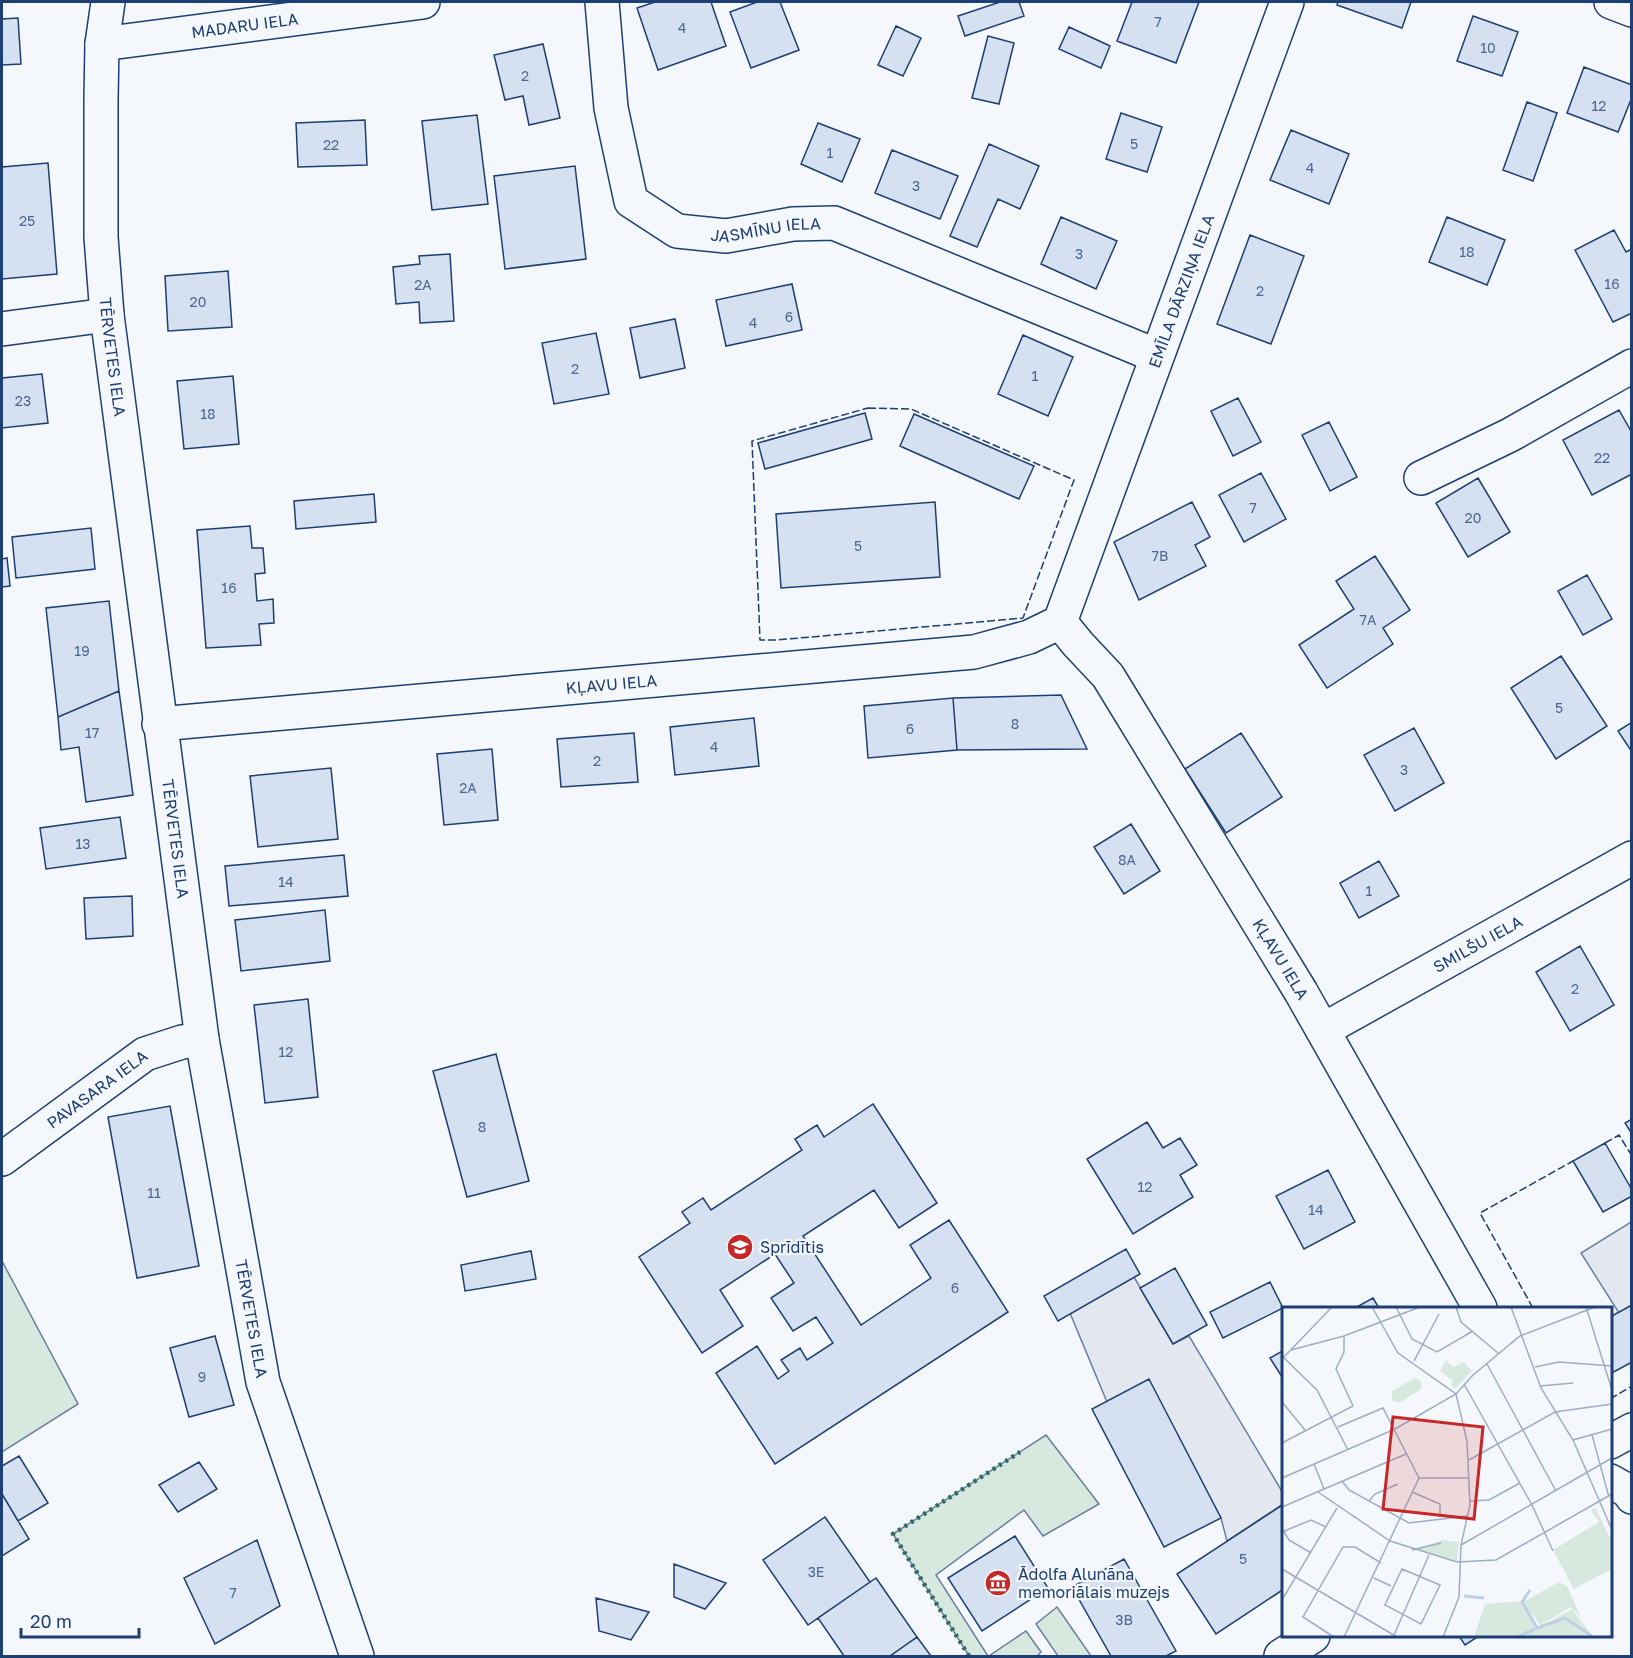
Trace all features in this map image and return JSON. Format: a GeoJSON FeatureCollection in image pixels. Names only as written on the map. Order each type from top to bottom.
{"type":"FeatureCollection","features":[{"type":"Feature","properties":{"kind":"street","name":"TĒRVETES IELA"},"geometry":{"type":"LineString","coordinates":[[108,2],[102,44],[101,237],[107,315],[202,1039],[263,1382],[357,1656]]}},
{"type":"Feature","properties":{"kind":"street","name":"MADARU IELA"},"geometry":{"type":"LineString","coordinates":[[102,44],[423,2]]}},
{"type":"Feature","properties":{"kind":"street","name":"JASMĪNU IELA"},"geometry":{"type":"LineString","coordinates":[[602,2],[611,108],[631,201],[658,219],[677,231],[726,236],[793,224],[834,223],[1157,357]]}},
{"type":"Feature","properties":{"kind":"street","name":"EMĪLA DĀRZIŅA IELA"},"geometry":{"type":"LineString","coordinates":[[1060,622],[1287,2]]}},
{"type":"Feature","properties":{"kind":"street"},"geometry":{"type":"LineString","coordinates":[[1611,2],[1632,10]]}},
{"type":"Feature","properties":{"kind":"street"},"geometry":{"type":"LineString","coordinates":[[2,329],[107,315]]}},
{"type":"Feature","properties":{"kind":"street"},"geometry":{"type":"LineString","coordinates":[[1421,478],[1510,435],[1632,366]]}},
{"type":"Feature","properties":{"kind":"street","name":"KĻAVU IELA"},"geometry":{"type":"LineString","coordinates":[[159,724],[974,652],[1029,637],[1060,622],[1108,676],[1323,1030],[1479,1307]]}},
{"type":"Feature","properties":{"kind":"street","name":"SMILŠU IELA"},"geometry":{"type":"LineString","coordinates":[[1323,1030],[1632,858]]}},
{"type":"Feature","properties":{"kind":"street","name":"PAVASARA IELA"},"geometry":{"type":"LineString","coordinates":[[2,1160],[145,1054],[182,1042],[202,1039]]}},
{"type":"Feature","properties":{"kind":"street"},"geometry":{"type":"LineString","coordinates":[[1612,1441],[1632,1430]]}},
{"type":"Feature","properties":{"kind":"street"},"geometry":{"type":"LineString","coordinates":[[1612,1482],[1628,1491],[1632,1497]]}},
{"type":"Feature","properties":{"kind":"street"},"geometry":{"type":"LineString","coordinates":[[1281,1656],[1310,1637]]}},
{"type":"Feature","properties":{"kind":"shaded area"},"geometry":{"type":"Polygon","coordinates":[[[1631,1222],[1631,1305],[1619,1313],[1581,1253],[1631,1222]]]}},
{"type":"Feature","properties":{"kind":"shaded area"},"geometry":{"type":"Polygon","coordinates":[[[2,1261],[78,1404],[2,1452],[2,1261]]]}},
{"type":"Feature","properties":{"kind":"shaded area"},"geometry":{"type":"Polygon","coordinates":[[[1134,1277],[1173,1344],[1189,1336],[1282,1491],[1282,1505],[1227,1541],[1221,1518],[1107,1402],[1070,1313],[1134,1277]]]}},
{"type":"Feature","properties":{"kind":"shaded area"},"geometry":{"type":"Polygon","coordinates":[[[1046,1435],[1099,1504],[1043,1536],[1024,1510],[936,1575],[988,1656],[969,1656],[893,1534],[1046,1435]]]}},
{"type":"Feature","properties":{"kind":"shaded area"},"geometry":{"type":"Polygon","coordinates":[[[1057,1607],[1091,1656],[1058,1656],[1036,1624],[1057,1607]]]}},
{"type":"Feature","properties":{"kind":"shaded area"},"geometry":{"type":"Polygon","coordinates":[[[1026,1631],[1041,1652],[1037,1656],[989,1656],[1026,1631]]]}},
{"type":"Feature","properties":{"kind":"building"},"geometry":{"type":"Polygon","coordinates":[[[655,2],[711,2],[726,46],[658,70],[637,8],[655,2]]]}},
{"type":"Feature","properties":{"kind":"building"},"geometry":{"type":"Polygon","coordinates":[[[757,2],[780,2],[799,50],[751,68],[730,12],[757,2]]]}},
{"type":"Feature","properties":{"kind":"building"},"geometry":{"type":"Polygon","coordinates":[[[1000,2],[1019,2],[1024,16],[965,36],[958,16],[1000,2]]]}},
{"type":"Feature","properties":{"kind":"building"},"geometry":{"type":"Polygon","coordinates":[[[1132,2],[1199,2],[1176,63],[1117,41],[1132,2]]]}},
{"type":"Feature","properties":{"kind":"building"},"geometry":{"type":"Polygon","coordinates":[[[1338,2],[1411,2],[1402,28],[1337,5],[1338,2]]]}},
{"type":"Feature","properties":{"kind":"building"},"geometry":{"type":"Polygon","coordinates":[[[1473,16],[1518,32],[1502,76],[1457,61],[1473,16]]]}},
{"type":"Feature","properties":{"kind":"building"},"geometry":{"type":"Polygon","coordinates":[[[18,18],[21,64],[2,65],[2,19],[18,18]]]}},
{"type":"Feature","properties":{"kind":"building"},"geometry":{"type":"Polygon","coordinates":[[[896,26],[921,38],[903,76],[878,65],[896,26]]]}},
{"type":"Feature","properties":{"kind":"building"},"geometry":{"type":"Polygon","coordinates":[[[1069,27],[1110,46],[1101,68],[1059,49],[1069,27]]]}},
{"type":"Feature","properties":{"kind":"building"},"geometry":{"type":"Polygon","coordinates":[[[988,36],[1014,43],[999,104],[972,98],[988,36]]]}},
{"type":"Feature","properties":{"kind":"building"},"geometry":{"type":"Polygon","coordinates":[[[543,44],[560,118],[529,125],[523,96],[505,100],[494,55],[543,44]]]}},
{"type":"Feature","properties":{"kind":"building"},"geometry":{"type":"Polygon","coordinates":[[[1584,67],[1632,85],[1632,97],[1618,132],[1567,113],[1584,67]]]}},
{"type":"Feature","properties":{"kind":"building"},"geometry":{"type":"Polygon","coordinates":[[[1527,102],[1557,113],[1533,181],[1503,170],[1527,102]]]}},
{"type":"Feature","properties":{"kind":"building"},"geometry":{"type":"Polygon","coordinates":[[[1121,113],[1162,127],[1147,172],[1106,159],[1121,113]]]}},
{"type":"Feature","properties":{"kind":"building"},"geometry":{"type":"Polygon","coordinates":[[[477,115],[488,204],[432,210],[422,121],[477,115]]]}},
{"type":"Feature","properties":{"kind":"building"},"geometry":{"type":"Polygon","coordinates":[[[365,120],[367,165],[298,167],[296,123],[365,120]]]}},
{"type":"Feature","properties":{"kind":"building"},"geometry":{"type":"Polygon","coordinates":[[[818,123],[860,139],[842,182],[801,164],[818,123]]]}},
{"type":"Feature","properties":{"kind":"building"},"geometry":{"type":"Polygon","coordinates":[[[1291,130],[1349,154],[1329,204],[1270,180],[1291,130]]]}},
{"type":"Feature","properties":{"kind":"building"},"geometry":{"type":"Polygon","coordinates":[[[989,144],[1039,166],[1020,209],[998,199],[977,247],[950,236],[989,144]]]}},
{"type":"Feature","properties":{"kind":"building"},"geometry":{"type":"Polygon","coordinates":[[[892,150],[958,176],[940,219],[875,193],[892,150]]]}},
{"type":"Feature","properties":{"kind":"building"},"geometry":{"type":"Polygon","coordinates":[[[48,163],[57,274],[2,279],[2,167],[48,163]]]}},
{"type":"Feature","properties":{"kind":"building"},"geometry":{"type":"Polygon","coordinates":[[[575,166],[586,259],[505,269],[494,176],[575,166]]]}},
{"type":"Feature","properties":{"kind":"building"},"geometry":{"type":"Polygon","coordinates":[[[1061,217],[1117,241],[1096,289],[1041,264],[1061,217]]]}},
{"type":"Feature","properties":{"kind":"building"},"geometry":{"type":"Polygon","coordinates":[[[1447,217],[1505,240],[1487,285],[1429,262],[1447,217]]]}},
{"type":"Feature","properties":{"kind":"building"},"geometry":{"type":"Polygon","coordinates":[[[1614,230],[1626,252],[1632,249],[1632,313],[1613,322],[1575,250],[1614,230]]]}},
{"type":"Feature","properties":{"kind":"building"},"geometry":{"type":"Polygon","coordinates":[[[1250,235],[1304,256],[1271,344],[1217,324],[1250,235]]]}},
{"type":"Feature","properties":{"kind":"building"},"geometry":{"type":"Polygon","coordinates":[[[450,254],[454,321],[420,323],[419,302],[396,304],[393,267],[420,264],[419,256],[450,254]]]}},
{"type":"Feature","properties":{"kind":"building"},"geometry":{"type":"Polygon","coordinates":[[[228,271],[232,327],[168,331],[165,276],[228,271]]]}},
{"type":"Feature","properties":{"kind":"building"},"geometry":{"type":"Polygon","coordinates":[[[792,284],[802,330],[726,346],[716,300],[792,284]]]}},
{"type":"Feature","properties":{"kind":"building"},"geometry":{"type":"Polygon","coordinates":[[[675,319],[685,368],[640,378],[630,328],[675,319]]]}},
{"type":"Feature","properties":{"kind":"building"},"geometry":{"type":"Polygon","coordinates":[[[596,333],[609,394],[554,404],[542,343],[596,333]]]}},
{"type":"Feature","properties":{"kind":"building"},"geometry":{"type":"Polygon","coordinates":[[[1023,335],[1073,357],[1048,416],[998,394],[1023,335]]]}},
{"type":"Feature","properties":{"kind":"building"},"geometry":{"type":"Polygon","coordinates":[[[42,374],[48,423],[2,428],[2,378],[42,374]]]}},
{"type":"Feature","properties":{"kind":"building"},"geometry":{"type":"Polygon","coordinates":[[[233,376],[239,444],[184,449],[177,381],[233,376]]]}},
{"type":"Feature","properties":{"kind":"building"},"geometry":{"type":"Polygon","coordinates":[[[1238,398],[1261,442],[1233,456],[1211,411],[1238,398]]]}},
{"type":"Feature","properties":{"kind":"building"},"geometry":{"type":"Polygon","coordinates":[[[1619,410],[1632,433],[1632,474],[1592,495],[1563,440],[1619,410]]]}},
{"type":"Feature","properties":{"kind":"building"},"geometry":{"type":"Polygon","coordinates":[[[865,413],[872,439],[765,469],[758,443],[865,413]]]}},
{"type":"Feature","properties":{"kind":"building"},"geometry":{"type":"Polygon","coordinates":[[[914,414],[1034,466],[1019,499],[900,446],[914,414]]]}},
{"type":"Feature","properties":{"kind":"building"},"geometry":{"type":"Polygon","coordinates":[[[1329,422],[1357,477],[1330,491],[1302,435],[1329,422]]]}},
{"type":"Feature","properties":{"kind":"building"},"geometry":{"type":"Polygon","coordinates":[[[1261,473],[1286,519],[1244,542],[1219,495],[1261,473]]]}},
{"type":"Feature","properties":{"kind":"building"},"geometry":{"type":"Polygon","coordinates":[[[1478,478],[1510,532],[1468,557],[1436,503],[1478,478]]]}},
{"type":"Feature","properties":{"kind":"building"},"geometry":{"type":"Polygon","coordinates":[[[374,494],[376,522],[296,529],[294,501],[374,494]]]}},
{"type":"Feature","properties":{"kind":"building"},"geometry":{"type":"Polygon","coordinates":[[[935,502],[940,577],[781,588],[776,514],[935,502]]]}},
{"type":"Feature","properties":{"kind":"building"},"geometry":{"type":"Polygon","coordinates":[[[1192,502],[1210,537],[1195,545],[1206,566],[1139,600],[1114,542],[1192,502]]]}},
{"type":"Feature","properties":{"kind":"building"},"geometry":{"type":"Polygon","coordinates":[[[250,526],[252,548],[263,548],[265,573],[255,574],[257,601],[273,599],[274,623],[259,624],[261,645],[206,648],[197,530],[250,526]]]}},
{"type":"Feature","properties":{"kind":"building"},"geometry":{"type":"Polygon","coordinates":[[[91,528],[95,569],[16,578],[12,537],[91,528]]]}},
{"type":"Feature","properties":{"kind":"building"},"geometry":{"type":"Polygon","coordinates":[[[1375,556],[1410,610],[1383,628],[1393,644],[1327,688],[1299,645],[1354,609],[1336,581],[1375,556]]]}},
{"type":"Feature","properties":{"kind":"building"},"geometry":{"type":"Polygon","coordinates":[[[7,558],[10,586],[2,587],[2,559],[7,558]]]}},
{"type":"Feature","properties":{"kind":"building"},"geometry":{"type":"Polygon","coordinates":[[[1587,575],[1612,619],[1583,635],[1558,591],[1587,575]]]}},
{"type":"Feature","properties":{"kind":"building"},"geometry":{"type":"Polygon","coordinates":[[[109,601],[119,691],[58,717],[46,608],[109,601]]]}},
{"type":"Feature","properties":{"kind":"building"},"geometry":{"type":"Polygon","coordinates":[[[1561,656],[1607,726],[1556,759],[1511,688],[1561,656]]]}},
{"type":"Feature","properties":{"kind":"building"},"geometry":{"type":"Polygon","coordinates":[[[119,691],[133,795],[86,802],[79,747],[61,750],[58,717],[119,691]]]}},
{"type":"Feature","properties":{"kind":"building"},"geometry":{"type":"Polygon","coordinates":[[[1061,695],[1087,749],[957,750],[953,698],[1061,695]]]}},
{"type":"Feature","properties":{"kind":"building"},"geometry":{"type":"Polygon","coordinates":[[[953,698],[957,750],[868,758],[864,706],[953,698]]]}},
{"type":"Feature","properties":{"kind":"building"},"geometry":{"type":"Polygon","coordinates":[[[754,718],[759,766],[675,775],[670,727],[754,718]]]}},
{"type":"Feature","properties":{"kind":"building"},"geometry":{"type":"Polygon","coordinates":[[[1632,722],[1632,752],[1618,731],[1632,722]]]}},
{"type":"Feature","properties":{"kind":"building"},"geometry":{"type":"Polygon","coordinates":[[[1414,728],[1444,783],[1395,811],[1364,755],[1414,728]]]}},
{"type":"Feature","properties":{"kind":"building"},"geometry":{"type":"Polygon","coordinates":[[[634,733],[638,782],[561,787],[557,739],[634,733]]]}},
{"type":"Feature","properties":{"kind":"building"},"geometry":{"type":"Polygon","coordinates":[[[1241,733],[1282,797],[1226,833],[1185,769],[1241,733]]]}},
{"type":"Feature","properties":{"kind":"building"},"geometry":{"type":"Polygon","coordinates":[[[492,749],[498,820],[444,825],[437,754],[492,749]]]}},
{"type":"Feature","properties":{"kind":"building"},"geometry":{"type":"Polygon","coordinates":[[[331,768],[338,839],[258,847],[250,776],[331,768]]]}},
{"type":"Feature","properties":{"kind":"building"},"geometry":{"type":"Polygon","coordinates":[[[120,817],[126,858],[46,869],[40,828],[120,817]]]}},
{"type":"Feature","properties":{"kind":"building"},"geometry":{"type":"Polygon","coordinates":[[[1131,824],[1160,871],[1124,894],[1094,847],[1131,824]]]}},
{"type":"Feature","properties":{"kind":"building"},"geometry":{"type":"Polygon","coordinates":[[[344,855],[348,896],[229,906],[225,866],[344,855]]]}},
{"type":"Feature","properties":{"kind":"building"},"geometry":{"type":"Polygon","coordinates":[[[1379,861],[1399,896],[1359,918],[1340,883],[1379,861]]]}},
{"type":"Feature","properties":{"kind":"building"},"geometry":{"type":"Polygon","coordinates":[[[132,896],[133,936],[86,939],[84,898],[132,896]]]}},
{"type":"Feature","properties":{"kind":"building"},"geometry":{"type":"Polygon","coordinates":[[[325,910],[330,961],[241,971],[235,920],[325,910]]]}},
{"type":"Feature","properties":{"kind":"building"},"geometry":{"type":"Polygon","coordinates":[[[1580,946],[1614,1005],[1570,1031],[1536,972],[1580,946]]]}},
{"type":"Feature","properties":{"kind":"building"},"geometry":{"type":"Polygon","coordinates":[[[308,999],[318,1097],[265,1103],[254,1005],[308,999]]]}},
{"type":"Feature","properties":{"kind":"building"},"geometry":{"type":"Polygon","coordinates":[[[496,1054],[529,1181],[467,1197],[433,1071],[496,1054]]]}},
{"type":"Feature","properties":{"kind":"building"},"geometry":{"type":"Polygon","coordinates":[[[873,1104],[937,1203],[899,1228],[874,1190],[803,1236],[861,1325],[931,1278],[910,1245],[949,1220],[1008,1312],[775,1464],[716,1373],[757,1346],[778,1379],[789,1371],[781,1360],[800,1348],[807,1360],[833,1343],[816,1317],[793,1331],[771,1298],[794,1283],[775,1254],[720,1290],[743,1326],[702,1353],[639,1257],[690,1223],[682,1212],[703,1198],[711,1210],[802,1150],[795,1139],[817,1125],[824,1137],[873,1104]]]}},
{"type":"Feature","properties":{"kind":"building"},"geometry":{"type":"Polygon","coordinates":[[[170,1106],[199,1266],[137,1278],[108,1117],[170,1106]]]}},
{"type":"Feature","properties":{"kind":"building"},"geometry":{"type":"Polygon","coordinates":[[[1632,1119],[1632,1134],[1625,1123],[1632,1119]]]}},
{"type":"Feature","properties":{"kind":"building"},"geometry":{"type":"Polygon","coordinates":[[[1147,1122],[1163,1148],[1180,1138],[1197,1165],[1180,1175],[1193,1197],[1133,1234],[1087,1159],[1147,1122]]]}},
{"type":"Feature","properties":{"kind":"building"},"geometry":{"type":"Polygon","coordinates":[[[1605,1143],[1632,1190],[1632,1196],[1603,1212],[1573,1161],[1605,1143]]]}},
{"type":"Feature","properties":{"kind":"building"},"geometry":{"type":"Polygon","coordinates":[[[1328,1170],[1355,1222],[1304,1249],[1276,1196],[1328,1170]]]}},
{"type":"Feature","properties":{"kind":"building"},"geometry":{"type":"Polygon","coordinates":[[[1126,1249],[1140,1274],[1058,1321],[1044,1296],[1126,1249]]]}},
{"type":"Feature","properties":{"kind":"building"},"geometry":{"type":"Polygon","coordinates":[[[531,1251],[536,1279],[465,1291],[461,1265],[531,1251]]]}},
{"type":"Feature","properties":{"kind":"building"},"geometry":{"type":"Polygon","coordinates":[[[1175,1268],[1207,1325],[1173,1344],[1140,1288],[1175,1268]]]}},
{"type":"Feature","properties":{"kind":"building"},"geometry":{"type":"Polygon","coordinates":[[[1270,1282],[1282,1307],[1223,1338],[1210,1312],[1270,1282]]]}},
{"type":"Feature","properties":{"kind":"building"},"geometry":{"type":"Polygon","coordinates":[[[1373,1298],[1378,1307],[1357,1307],[1373,1298]]]}},
{"type":"Feature","properties":{"kind":"building"},"geometry":{"type":"Polygon","coordinates":[[[1632,1305],[1632,1362],[1612,1373],[1612,1316],[1632,1305]]]}},
{"type":"Feature","properties":{"kind":"building"},"geometry":{"type":"Polygon","coordinates":[[[215,1336],[234,1405],[189,1417],[170,1348],[215,1336]]]}},
{"type":"Feature","properties":{"kind":"building"},"geometry":{"type":"Polygon","coordinates":[[[1282,1351],[1282,1377],[1270,1358],[1282,1351]]]}},
{"type":"Feature","properties":{"kind":"building"},"geometry":{"type":"Polygon","coordinates":[[[1149,1379],[1221,1518],[1164,1547],[1092,1409],[1149,1379]]]}},
{"type":"Feature","properties":{"kind":"building"},"geometry":{"type":"Polygon","coordinates":[[[19,1456],[48,1503],[18,1521],[2,1494],[2,1466],[19,1456]]]}},
{"type":"Feature","properties":{"kind":"building"},"geometry":{"type":"Polygon","coordinates":[[[199,1462],[217,1489],[178,1512],[159,1485],[199,1462]]]}},
{"type":"Feature","properties":{"kind":"building"},"geometry":{"type":"Polygon","coordinates":[[[2,1494],[29,1539],[2,1556],[2,1494]]]}},
{"type":"Feature","properties":{"kind":"building"},"geometry":{"type":"Polygon","coordinates":[[[1282,1505],[1282,1590],[1216,1634],[1177,1574],[1282,1505]]]}},
{"type":"Feature","properties":{"kind":"building"},"geometry":{"type":"Polygon","coordinates":[[[825,1517],[870,1582],[808,1625],[763,1560],[825,1517]]]}},
{"type":"Feature","properties":{"kind":"building","name":"Ādolfa Alunāna memoriālais muzejs"},"geometry":{"type":"Polygon","coordinates":[[[1015,1536],[1048,1588],[982,1631],[948,1578],[1015,1536]]]}},
{"type":"Feature","properties":{"kind":"building"},"geometry":{"type":"Polygon","coordinates":[[[257,1540],[280,1606],[215,1644],[184,1578],[257,1540]]]}},
{"type":"Feature","properties":{"kind":"building"},"geometry":{"type":"Polygon","coordinates":[[[1124,1559],[1176,1651],[1166,1656],[1111,1656],[1072,1587],[1124,1559]]]}},
{"type":"Feature","properties":{"kind":"building"},"geometry":{"type":"Polygon","coordinates":[[[674,1564],[726,1583],[705,1609],[674,1597],[674,1564]]]}},
{"type":"Feature","properties":{"kind":"building"},"geometry":{"type":"Polygon","coordinates":[[[876,1578],[917,1637],[890,1656],[844,1656],[818,1618],[876,1578]]]}},
{"type":"Feature","properties":{"kind":"building"},"geometry":{"type":"Polygon","coordinates":[[[596,1598],[649,1612],[631,1640],[599,1631],[596,1598]]]}},
{"type":"Feature","properties":{"kind":"building"},"geometry":{"type":"Polygon","coordinates":[[[917,1637],[931,1656],[890,1656],[917,1637]]]}},
{"type":"Feature","properties":{"kind":"building"},"geometry":{"type":"Polygon","coordinates":[[[1460,1637],[1477,1637],[1465,1645],[1460,1637]]]}},
{"type":"Feature","properties":{"kind":"hedge"},"geometry":{"type":"LineString","coordinates":[[969,1656],[893,1534],[1020,1452]]}},
{"type":"Feature","properties":{"kind":"fence"},"geometry":{"type":"LineString","coordinates":[[868,408],[911,409],[1074,480],[1023,618],[760,640],[752,441],[868,408]]}},
{"type":"Feature","properties":{"kind":"fence"},"geometry":{"type":"LineString","coordinates":[[1605,1143],[1619,1135],[1632,1156]]}},
{"type":"Feature","properties":{"kind":"fence"},"geometry":{"type":"LineString","coordinates":[[1532,1307],[1480,1213],[1573,1161]]}},
{"type":"Feature","properties":{"kind":"fence"},"geometry":{"type":"LineString","coordinates":[[1612,1398],[1632,1386]]}},
{"type":"Feature","properties":{"kind":"place","name":"Sprīdītis"},"geometry":{"type":"Point","coordinates":[740,1247]}},
{"type":"Feature","properties":{"kind":"place","name":"Ādolfa Alunāna memoriālais muzejs"},"geometry":{"type":"Point","coordinates":[998,1583]}}]}
